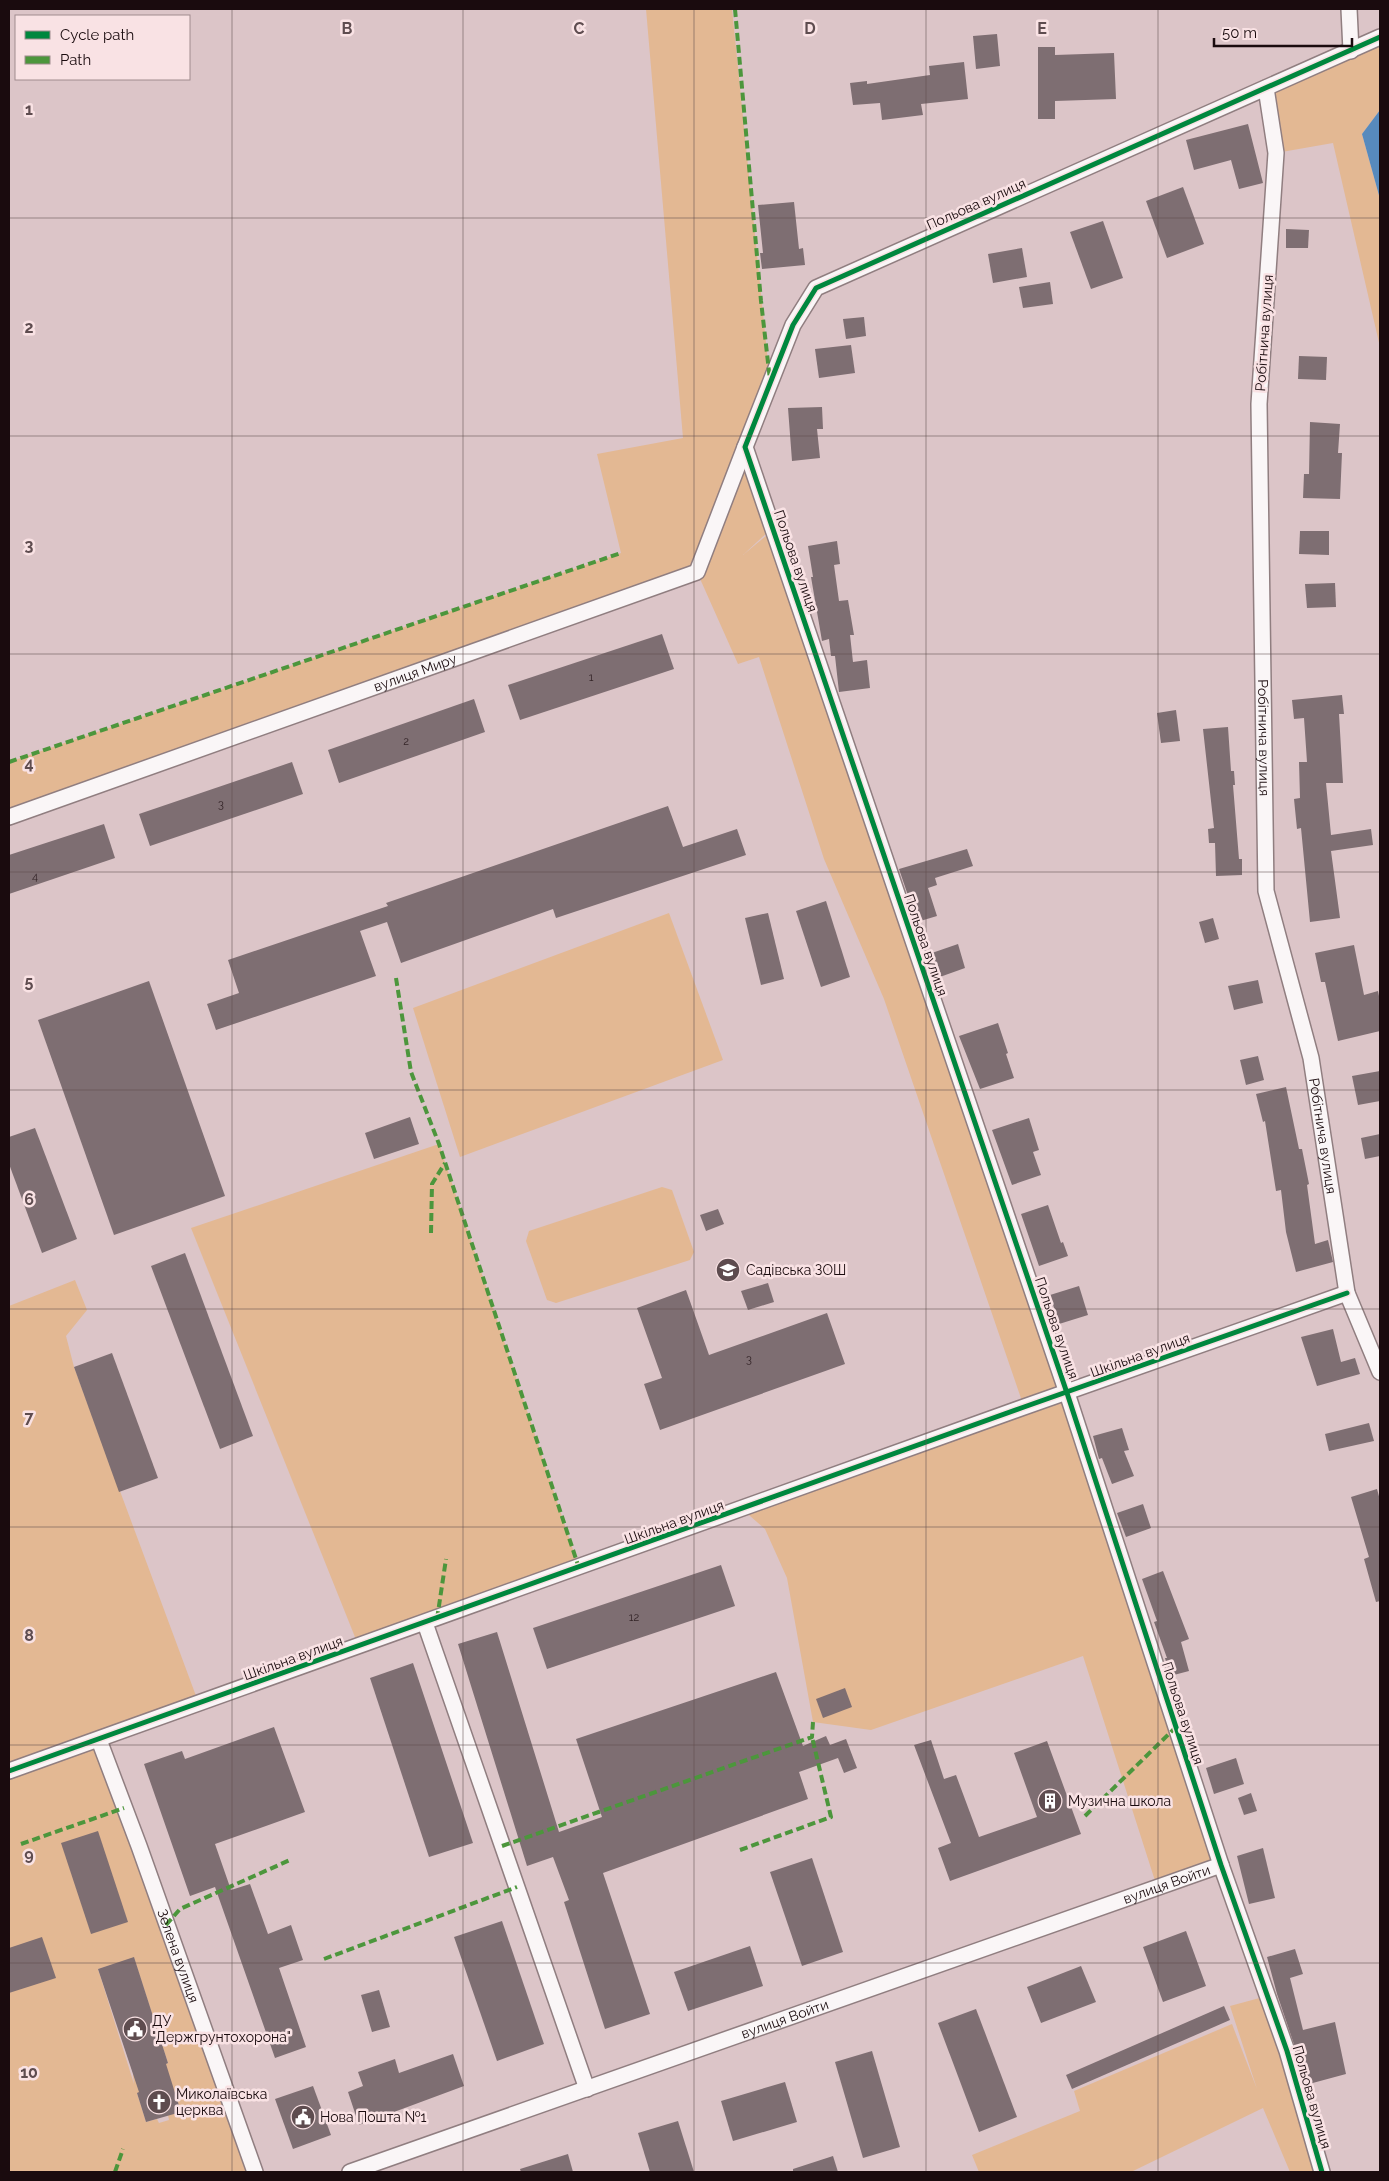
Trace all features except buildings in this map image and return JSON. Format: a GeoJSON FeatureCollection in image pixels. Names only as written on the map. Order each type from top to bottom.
{"type":"FeatureCollection","features":[{"type":"Feature","properties":{"kind":"street"},"geometry":{"type":"LineString","coordinates":[[1349,9],[1351,51]]}},
{"type":"Feature","properties":{"kind":"street","name":"Польова вулиця"},"geometry":{"type":"LineString","coordinates":[[1322,2172],[1287,2051],[1221,1865],[1067,1393],[745,447],[792,325],[816,288],[1380,37]]}},
{"type":"Feature","properties":{"kind":"street","name":"Робітнича вулиця"},"geometry":{"type":"LineString","coordinates":[[1266,88],[1276,153],[1259,404],[1266,891],[1311,1058],[1347,1293],[1380,1372]]}},
{"type":"Feature","properties":{"kind":"street","name":"вулиця Миру"},"geometry":{"type":"LineString","coordinates":[[9,818],[697,572],[745,447]]}},
{"type":"Feature","properties":{"kind":"street","name":"Шкільна вулиця"},"geometry":{"type":"LineString","coordinates":[[9,1771],[1347,1293]]}},
{"type":"Feature","properties":{"kind":"street"},"geometry":{"type":"LineString","coordinates":[[424,1623],[587,2089]]}},
{"type":"Feature","properties":{"kind":"street","name":"Зелена вулиця"},"geometry":{"type":"LineString","coordinates":[[99,1740],[139,1846],[255,2172]]}},
{"type":"Feature","properties":{"kind":"street","name":"вулиця Войти"},"geometry":{"type":"LineString","coordinates":[[350,2172],[1221,1865]]}},
{"type":"Feature","properties":{"kind":"shaded area"},"geometry":{"type":"Polygon","coordinates":[[[646,9],[732,9],[770,382],[745,447],[770,530],[743,555],[773,530],[1221,1865],[1157,1887],[1083,1656],[871,1730],[813,1722],[787,1578],[765,1529],[742,1509],[1024,1407],[884,999],[824,859],[759,657],[738,664],[697,572],[9,817],[9,762],[621,553],[597,454],[683,438],[646,9]]]}},
{"type":"Feature","properties":{"kind":"shaded area"},"geometry":{"type":"Polygon","coordinates":[[[1380,37],[1380,110],[1362,134],[1380,199],[1380,347],[1333,143],[1276,153],[1266,88],[1380,37]]]}},
{"type":"Feature","properties":{"kind":"shaded area"},"geometry":{"type":"Polygon","coordinates":[[[669,913],[723,1060],[460,1157],[413,1008],[669,913]]]}},
{"type":"Feature","properties":{"kind":"shaded area"},"geometry":{"type":"Polygon","coordinates":[[[439,1144],[579,1568],[359,1647],[191,1228],[439,1144]]]}},
{"type":"Feature","properties":{"kind":"shaded area"},"geometry":{"type":"Polygon","coordinates":[[[662,1187],[672,1190],[694,1252],[690,1260],[556,1303],[547,1300],[526,1241],[529,1231],[662,1187]]]}},
{"type":"Feature","properties":{"kind":"shaded area"},"geometry":{"type":"Polygon","coordinates":[[[75,1280],[87,1310],[66,1336],[74,1367],[199,1704],[9,1769],[9,1306],[75,1280]]]}},
{"type":"Feature","properties":{"kind":"shaded area"},"geometry":{"type":"Polygon","coordinates":[[[99,1740],[255,2172],[9,2172],[9,1771],[99,1740]],[[134,1958],[98,1969],[134,2084],[133,2075],[168,2063],[134,1958]],[[137,2093],[146,2122],[157,2119],[159,2123],[169,2120],[168,2115],[137,2093]]]}},
{"type":"Feature","properties":{"kind":"shaded area"},"geometry":{"type":"Polygon","coordinates":[[[1267,1996],[1322,2172],[1290,2172],[1263,2108],[1131,2172],[979,2172],[972,2155],[1080,2111],[1074,2091],[1232,2024],[1257,2089],[1230,2006],[1267,1996]]]}},
{"type":"Feature","properties":{"kind":"water"},"geometry":{"type":"Polygon","coordinates":[[[1380,110],[1380,199],[1362,134],[1380,110]]]}},
{"type":"Feature","properties":{"kind":"marked path"},"geometry":{"type":"LineString","coordinates":[[735,9],[761,301],[770,380]]}},
{"type":"Feature","properties":{"kind":"marked path"},"geometry":{"type":"LineString","coordinates":[[9,762],[621,553]]}},
{"type":"Feature","properties":{"kind":"marked path"},"geometry":{"type":"LineString","coordinates":[[396,978],[411,1072],[439,1144],[579,1568]]}},
{"type":"Feature","properties":{"kind":"marked path"},"geometry":{"type":"LineString","coordinates":[[431,1233],[432,1184],[445,1163]]}},
{"type":"Feature","properties":{"kind":"marked path"},"geometry":{"type":"LineString","coordinates":[[437,1619],[446,1559]]}},
{"type":"Feature","properties":{"kind":"marked path"},"geometry":{"type":"LineString","coordinates":[[502,1846],[812,1737],[813,1722]]}},
{"type":"Feature","properties":{"kind":"marked path"},"geometry":{"type":"LineString","coordinates":[[1085,1816],[1176,1727]]}},
{"type":"Feature","properties":{"kind":"marked path"},"geometry":{"type":"LineString","coordinates":[[740,1850],[831,1817],[812,1737]]}},
{"type":"Feature","properties":{"kind":"marked path"},"geometry":{"type":"LineString","coordinates":[[21,1844],[124,1808]]}},
{"type":"Feature","properties":{"kind":"marked path"},"geometry":{"type":"LineString","coordinates":[[166,1925],[180,1909],[290,1860]]}},
{"type":"Feature","properties":{"kind":"marked path"},"geometry":{"type":"LineString","coordinates":[[324,1959],[517,1887]]}},
{"type":"Feature","properties":{"kind":"marked path"},"geometry":{"type":"LineString","coordinates":[[115,2172],[123,2149]]}},
{"type":"Feature","properties":{"kind":"cycle path"},"geometry":{"type":"LineString","coordinates":[[1322,2172],[1287,2051],[1221,1865],[1067,1393],[745,447],[793,325],[816,288],[1380,37]]}},
{"type":"Feature","properties":{"kind":"cycle path"},"geometry":{"type":"LineString","coordinates":[[9,1771],[1347,1293]]}},
{"type":"Feature","properties":{"kind":"place","name":"Садівська ЗОШ"},"geometry":{"type":"Point","coordinates":[728,1270]}},
{"type":"Feature","properties":{"kind":"place","name":"Музична школа"},"geometry":{"type":"Point","coordinates":[1050,1801]}},
{"type":"Feature","properties":{"kind":"place","name":"ДУ \"Держгрунтохорона\""},"geometry":{"type":"Point","coordinates":[135,2029]}},
{"type":"Feature","properties":{"kind":"place","name":"Миколаївська церква"},"geometry":{"type":"Point","coordinates":[159,2102]}},
{"type":"Feature","properties":{"kind":"place","name":"Нова Пошта №1"},"geometry":{"type":"Point","coordinates":[303,2117]}}]}
